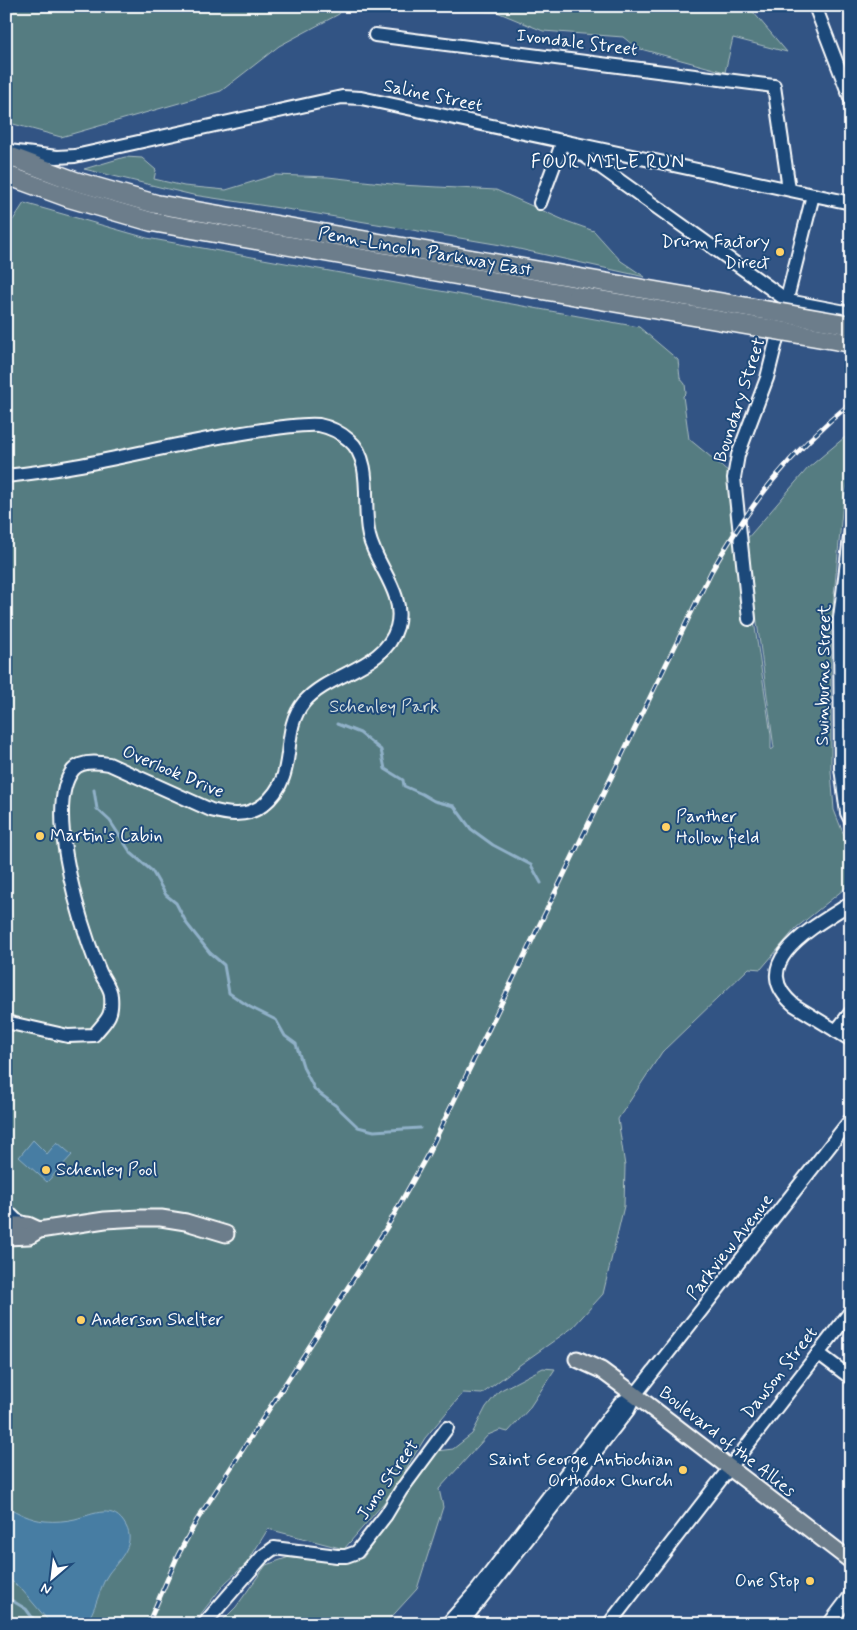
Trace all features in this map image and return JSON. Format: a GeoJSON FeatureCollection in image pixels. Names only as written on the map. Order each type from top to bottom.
{"type":"FeatureCollection","features":[{"type":"Feature","properties":{"kind":"highway","name":"Penn-Lincoln Parkway East"},"geometry":{"type":"LineString","coordinates":[[6,155],[75,181],[129,198],[184,210],[851,325]]}},
{"type":"Feature","properties":{"kind":"highway","name":"Penn-Lincoln Parkway East"},"geometry":{"type":"LineString","coordinates":[[6,175],[69,198],[124,215],[181,228],[851,343]]}},
{"type":"Feature","properties":{"kind":"main road"},"geometry":{"type":"LineString","coordinates":[[6,1236],[32,1230],[104,1220],[161,1218],[186,1222],[226,1234]]}},
{"type":"Feature","properties":{"kind":"main road"},"geometry":{"type":"LineString","coordinates":[[6,1225],[32,1230]]}},
{"type":"Feature","properties":{"kind":"main road"},"geometry":{"type":"LineString","coordinates":[[6,1244],[32,1230]]}},
{"type":"Feature","properties":{"kind":"main road","name":"Boulevard of the Allies"},"geometry":{"type":"LineString","coordinates":[[577,1359],[601,1370],[635,1395],[851,1561]]}},
{"type":"Feature","properties":{"kind":"street"},"geometry":{"type":"LineString","coordinates":[[815,6],[851,100]]}},
{"type":"Feature","properties":{"kind":"street","name":"Ivondale Street"},"geometry":{"type":"LineString","coordinates":[[375,35],[774,86],[789,189]]}},
{"type":"Feature","properties":{"kind":"street","name":"Saline Street"},"geometry":{"type":"LineString","coordinates":[[6,150],[57,157],[75,156],[342,97],[361,98],[851,203]]}},
{"type":"Feature","properties":{"kind":"street"},"geometry":{"type":"LineString","coordinates":[[540,203],[563,142],[788,301],[851,313]]}},
{"type":"Feature","properties":{"kind":"street","name":"Boundary Street"},"geometry":{"type":"LineString","coordinates":[[750,619],[734,478],[738,455],[767,378],[788,301],[813,195]]}},
{"type":"Feature","properties":{"kind":"street","name":"Overlook Drive"},"geometry":{"type":"LineString","coordinates":[[6,476],[92,463],[262,430],[318,425],[336,431],[350,440],[362,458],[365,471],[366,521],[370,539],[397,598],[399,608],[397,628],[383,650],[372,659],[313,693],[303,704],[294,717],[288,764],[282,783],[268,801],[254,810],[235,815],[225,814],[206,808],[108,764],[96,761],[83,764],[74,769],[65,786],[62,821],[71,885],[89,944],[100,972],[112,994],[111,1015],[94,1035],[68,1036],[6,1022]]}},
{"type":"Feature","properties":{"kind":"street","name":"Swinburne Street"},"geometry":{"type":"LineString","coordinates":[[851,529],[840,618],[841,768],[847,813],[851,821]]}},
{"type":"Feature","properties":{"kind":"street"},"geometry":{"type":"LineString","coordinates":[[851,904],[805,933],[785,952],[778,968],[778,984],[787,1000],[851,1040]]}},
{"type":"Feature","properties":{"kind":"street"},"geometry":{"type":"LineString","coordinates":[[836,1031],[851,1012]]}},
{"type":"Feature","properties":{"kind":"street","name":"Parkview Avenue"},"geometry":{"type":"LineString","coordinates":[[461,1624],[628,1410],[635,1395],[851,1119]]}},
{"type":"Feature","properties":{"kind":"street"},"geometry":{"type":"LineString","coordinates":[[6,1210],[16,1220],[32,1230]]}},
{"type":"Feature","properties":{"kind":"street","name":"Dawson Street"},"geometry":{"type":"LineString","coordinates":[[609,1624],[851,1311]]}},
{"type":"Feature","properties":{"kind":"street"},"geometry":{"type":"LineString","coordinates":[[818,1353],[851,1378]]}},
{"type":"Feature","properties":{"kind":"street","name":"Parkview Avenue"},"geometry":{"type":"LineString","coordinates":[[448,1624],[478,1589],[620,1403],[635,1395]]}},
{"type":"Feature","properties":{"kind":"street","name":"Juno Street"},"geometry":{"type":"LineString","coordinates":[[204,1624],[262,1557],[274,1548],[336,1556],[346,1556],[357,1552],[386,1515],[401,1490],[447,1428]]}},
{"type":"Feature","properties":{"kind":"street"},"geometry":{"type":"LineString","coordinates":[[829,1624],[851,1595]]}},
{"type":"Feature","properties":{"kind":"green space"},"geometry":{"type":"Polygon","coordinates":[[[6,6],[343,6],[339,14],[279,46],[221,91],[61,137],[6,122],[6,6]]]}},
{"type":"Feature","properties":{"kind":"green space"},"geometry":{"type":"Polygon","coordinates":[[[363,6],[748,6],[787,52],[733,38],[725,72],[637,48],[623,37],[543,31],[497,12],[361,8],[363,6]]]}},
{"type":"Feature","properties":{"kind":"green space"},"geometry":{"type":"Polygon","coordinates":[[[125,157],[142,158],[156,170],[154,179],[184,186],[226,190],[275,175],[328,177],[400,185],[496,190],[566,221],[594,231],[621,261],[645,277],[501,245],[193,195],[84,169],[125,157]]]}},
{"type":"Feature","properties":{"kind":"green space","name":"Schenley Park"},"geometry":{"type":"Polygon","coordinates":[[[24,203],[147,238],[639,327],[678,360],[680,378],[685,384],[686,393],[683,396],[689,439],[729,472],[731,520],[753,614],[771,735],[771,750],[774,748],[746,540],[808,468],[851,432],[851,463],[842,511],[831,627],[831,771],[834,810],[851,853],[849,885],[796,928],[761,969],[749,968],[662,1052],[618,1119],[625,1166],[624,1206],[603,1294],[572,1328],[482,1394],[463,1393],[425,1438],[388,1498],[344,1549],[268,1529],[247,1563],[225,1583],[193,1624],[6,1624],[6,224],[13,220],[24,203]]]}},
{"type":"Feature","properties":{"kind":"green space"},"geometry":{"type":"Polygon","coordinates":[[[851,598],[851,768],[846,656],[851,598]]]}},
{"type":"Feature","properties":{"kind":"green space"},"geometry":{"type":"Polygon","coordinates":[[[543,1368],[555,1369],[528,1410],[508,1432],[500,1430],[488,1435],[439,1489],[443,1507],[417,1589],[385,1624],[219,1624],[236,1607],[266,1565],[292,1556],[363,1558],[437,1451],[453,1449],[472,1434],[486,1407],[499,1391],[543,1368]]]}},
{"type":"Feature","properties":{"kind":"water","name":"Schenley Pool"},"geometry":{"type":"Polygon","coordinates":[[[33,1140],[47,1154],[57,1142],[72,1155],[47,1182],[19,1157],[33,1140]]]}},
{"type":"Feature","properties":{"kind":"water"},"geometry":{"type":"Polygon","coordinates":[[[6,1506],[30,1518],[49,1521],[75,1519],[96,1513],[110,1512],[116,1514],[126,1526],[129,1533],[128,1545],[122,1557],[105,1579],[92,1613],[84,1624],[51,1624],[23,1591],[6,1576],[6,1506]]]}},
{"type":"Feature","properties":{"kind":"waterway"},"geometry":{"type":"LineString","coordinates":[[337,724],[360,733],[381,750],[385,769],[403,780],[404,786],[434,801],[454,806],[471,829],[493,845],[531,865],[541,883]]}},
{"type":"Feature","properties":{"kind":"waterway"},"geometry":{"type":"LineString","coordinates":[[94,790],[97,809],[110,821],[131,853],[152,871],[166,895],[176,903],[187,924],[210,953],[224,965],[229,993],[250,1007],[276,1020],[285,1036],[296,1044],[304,1069],[315,1090],[335,1105],[358,1127],[374,1131],[420,1128]]}},
{"type":"Feature","properties":{"kind":"waterway"},"geometry":{"type":"LineString","coordinates":[[6,1597],[26,1609],[37,1624]]}},
{"type":"Feature","properties":{"kind":"railway"},"geometry":{"type":"LineString","coordinates":[[148,1624],[178,1555],[197,1520],[387,1227],[429,1152],[711,572],[741,524],[773,480],[809,441],[851,403]]}},
{"type":"Feature","properties":{"kind":"place","name":"Drum Factory Direct"},"geometry":{"type":"Point","coordinates":[780,252]}},
{"type":"Feature","properties":{"kind":"place","name":"Panther Hollow field"},"geometry":{"type":"Point","coordinates":[666,827]}},
{"type":"Feature","properties":{"kind":"place","name":"Martin's Cabin"},"geometry":{"type":"Point","coordinates":[40,836]}},
{"type":"Feature","properties":{"kind":"place","name":"Schenley Pool"},"geometry":{"type":"Point","coordinates":[46,1170]}},
{"type":"Feature","properties":{"kind":"place","name":"Anderson Shelter"},"geometry":{"type":"Point","coordinates":[81,1320]}},
{"type":"Feature","properties":{"kind":"place","name":"Saint George Antiochian Orthodox Church"},"geometry":{"type":"Point","coordinates":[683,1470]}},
{"type":"Feature","properties":{"kind":"place","name":"One Stop"},"geometry":{"type":"Point","coordinates":[810,1581]}},
{"type":"Feature","properties":{"kind":"district","name":"FOUR MILE RUN"},"geometry":{"type":"Point","coordinates":[608,162]}}]}
